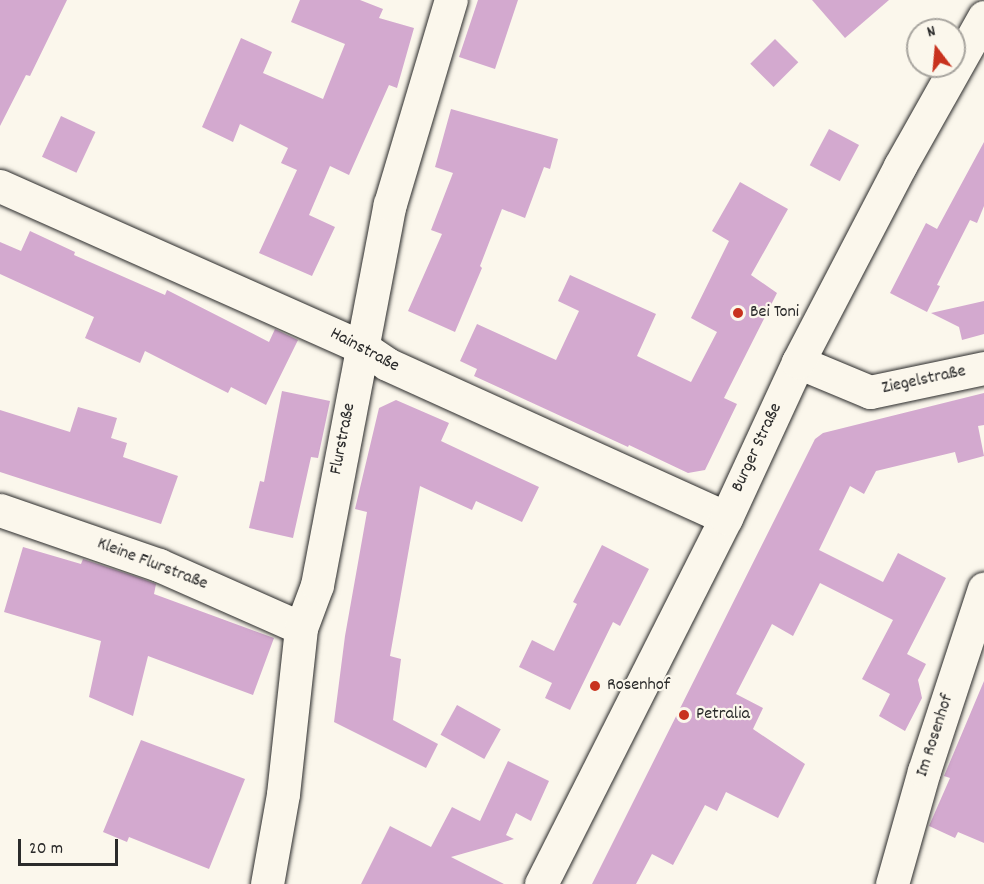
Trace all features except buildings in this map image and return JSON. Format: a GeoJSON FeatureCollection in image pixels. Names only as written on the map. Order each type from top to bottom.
{"type":"FeatureCollection","features":[{"type":"Feature","properties":{"kind":"street","name":"Flurstraße"},"geometry":{"type":"LineString","coordinates":[[267,884],[283,794],[301,628],[316,585],[390,204],[451,0]]}},
{"type":"Feature","properties":{"kind":"street","name":"Burger Straße"},"geometry":{"type":"LineString","coordinates":[[541,884],[726,518],[798,362],[900,166],[984,17]]}},
{"type":"Feature","properties":{"kind":"street","name":"Hainstraße"},"geometry":{"type":"LineString","coordinates":[[0,186],[362,347],[387,364],[726,518]]}},
{"type":"Feature","properties":{"kind":"street","name":"Ziegelstraße"},"geometry":{"type":"LineString","coordinates":[[798,362],[870,392],[984,368]]}},
{"type":"Feature","properties":{"kind":"street","name":"Kleine Flurstraße"},"geometry":{"type":"LineString","coordinates":[[0,510],[159,565],[301,628]]}},
{"type":"Feature","properties":{"kind":"street","name":"Im Rosenhof"},"geometry":{"type":"LineString","coordinates":[[892,884],[924,771],[984,589]]}},
{"type":"Feature","properties":{"kind":"place","name":"Bei Toni"},"geometry":{"type":"Point","coordinates":[738,313]}},
{"type":"Feature","properties":{"kind":"place","name":"Rosenhof"},"geometry":{"type":"Point","coordinates":[595,686]}},
{"type":"Feature","properties":{"kind":"place","name":"Petralia"},"geometry":{"type":"Point","coordinates":[684,715]}}]}
